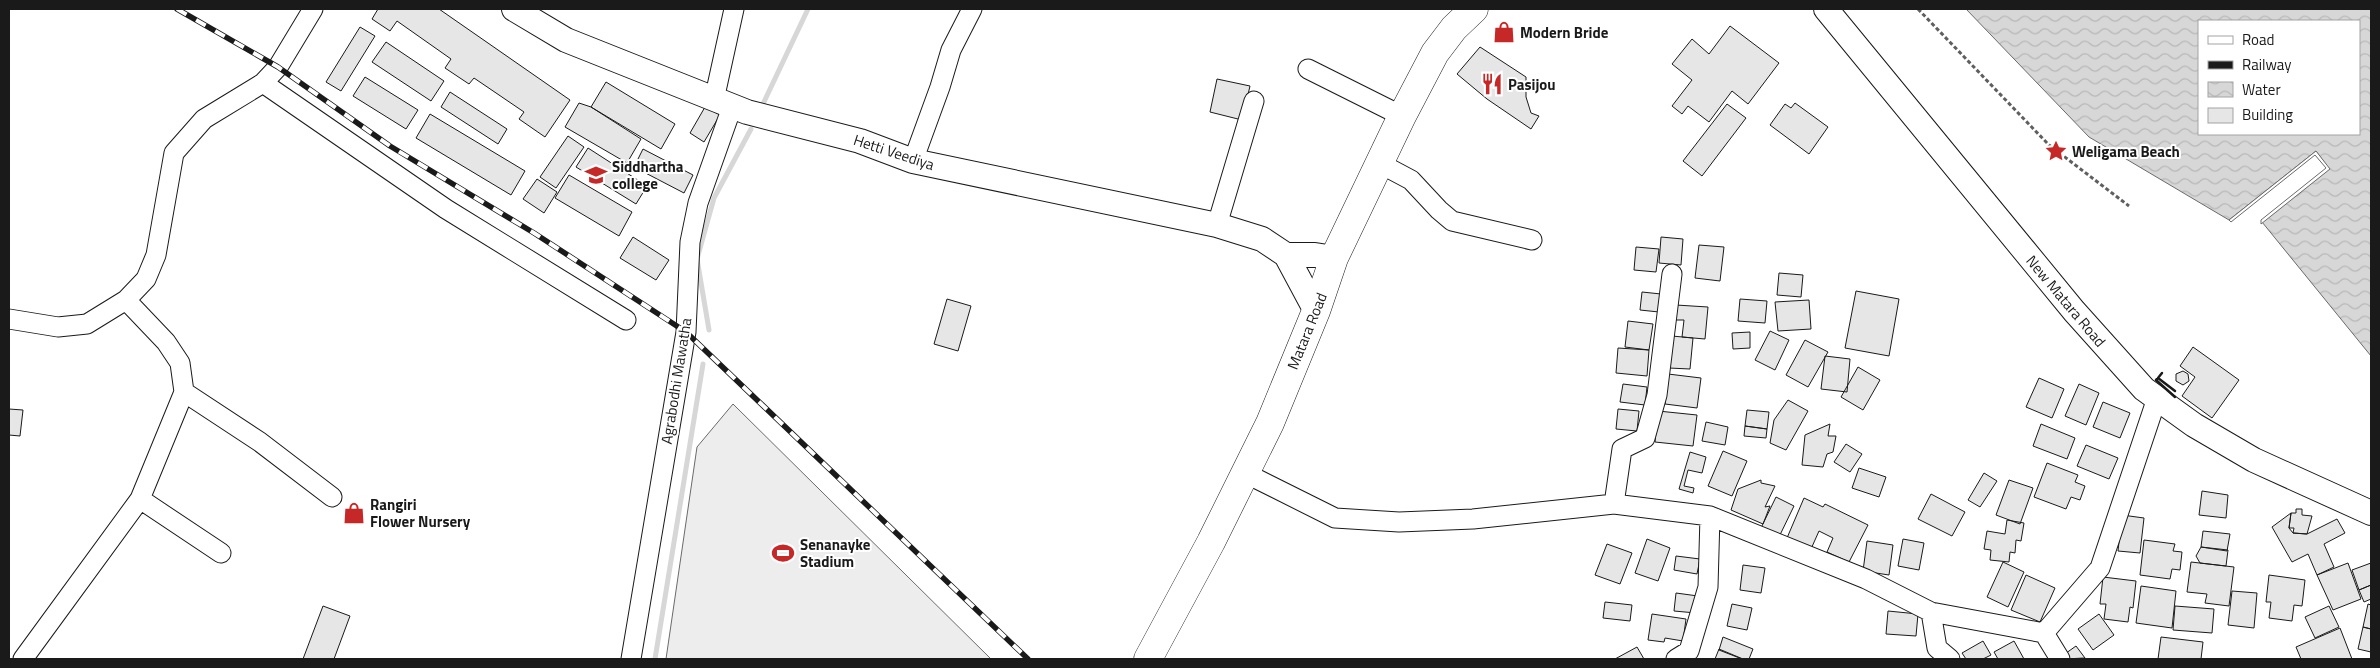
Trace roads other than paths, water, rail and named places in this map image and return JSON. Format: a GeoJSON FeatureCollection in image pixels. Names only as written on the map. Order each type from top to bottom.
{"type":"FeatureCollection","features":[{"type":"Feature","properties":{"kind":"highway","name":"Matara Road"},"geometry":{"type":"LineString","coordinates":[[1148,659],[1193,576],[1270,423],[1316,311],[1334,258],[1402,116],[1436,53],[1454,28],[1474,9]]}},
{"type":"Feature","properties":{"kind":"main road","name":"Hetti Veediya"},"geometry":{"type":"LineString","coordinates":[[514,9],[566,40],[731,107],[774,120],[860,141],[913,161],[1217,225],[1262,239],[1286,254]]}},
{"type":"Feature","properties":{"kind":"main road","name":"New Matara Road"},"geometry":{"type":"LineString","coordinates":[[1826,9],[2074,311],[2144,389],[2194,425],[2254,460],[2371,512]]}},
{"type":"Feature","properties":{"kind":"main road"},"geometry":{"type":"LineString","coordinates":[[1316,311],[1286,254],[1334,258]]}},
{"type":"Feature","properties":{"kind":"street"},"geometry":{"type":"LineString","coordinates":[[9,319],[58,327],[87,324],[126,300],[146,279],[156,255],[174,153],[204,119],[263,83],[278,67],[313,9]]}},
{"type":"Feature","properties":{"kind":"street","name":"Agrabodhi Mawatha"},"geometry":{"type":"LineString","coordinates":[[631,659],[686,332],[690,242],[698,203],[731,107],[734,9]]}},
{"type":"Feature","properties":{"kind":"street"},"geometry":{"type":"LineString","coordinates":[[913,161],[940,87],[950,50],[972,9]]}},
{"type":"Feature","properties":{"kind":"street"},"geometry":{"type":"LineString","coordinates":[[1308,69],[1402,116]]}},
{"type":"Feature","properties":{"kind":"street"},"geometry":{"type":"LineString","coordinates":[[263,83],[446,209],[626,320]]}},
{"type":"Feature","properties":{"kind":"street"},"geometry":{"type":"LineString","coordinates":[[1217,225],[1254,101]]}},
{"type":"Feature","properties":{"kind":"street"},"geometry":{"type":"LineString","coordinates":[[1379,163],[1411,180],[1452,221],[1532,240]]}},
{"type":"Feature","properties":{"kind":"street"},"geometry":{"type":"LineString","coordinates":[[1614,504],[1622,449],[1644,438],[1657,395],[1672,274]]}},
{"type":"Feature","properties":{"kind":"street"},"geometry":{"type":"LineString","coordinates":[[23,659],[140,499],[184,392],[180,364],[166,342],[126,300]]}},
{"type":"Feature","properties":{"kind":"street"},"geometry":{"type":"LineString","coordinates":[[184,392],[260,442],[332,497]]}},
{"type":"Feature","properties":{"kind":"street"},"geometry":{"type":"LineString","coordinates":[[2044,633],[2100,568],[2157,398]]}},
{"type":"Feature","properties":{"kind":"street"},"geometry":{"type":"LineString","coordinates":[[1245,473],[1335,518],[1399,522],[1473,519],[1614,504],[1710,516],[1866,579],[1931,612],[2044,633],[2060,659]]}},
{"type":"Feature","properties":{"kind":"street"},"geometry":{"type":"LineString","coordinates":[[140,499],[221,553]]}},
{"type":"Feature","properties":{"kind":"street"},"geometry":{"type":"LineString","coordinates":[[1676,659],[1689,651],[1708,588],[1710,516]]}},
{"type":"Feature","properties":{"kind":"street"},"geometry":{"type":"LineString","coordinates":[[1931,612],[1937,648],[1950,659]]}},
{"type":"Feature","properties":{"kind":"water"},"geometry":{"type":"Polygon","coordinates":[[[1966,9],[2371,9],[2371,356],[2262,222],[2329,169],[2316,151],[2229,220],[2089,137],[1966,9]]]}},
{"type":"Feature","properties":{"kind":"waterway"},"geometry":{"type":"LineString","coordinates":[[763,104],[808,9]]}},
{"type":"Feature","properties":{"kind":"waterway"},"geometry":{"type":"LineString","coordinates":[[709,330],[697,259],[714,198],[751,129]]}},
{"type":"Feature","properties":{"kind":"waterway"},"geometry":{"type":"LineString","coordinates":[[655,659],[703,364]]}},
{"type":"Feature","properties":{"kind":"railway"},"geometry":{"type":"LineString","coordinates":[[177,9],[278,67],[390,146],[534,233],[686,332],[1028,659]]}},
{"type":"Feature","properties":{"kind":"place","name":"Modern Bride"},"geometry":{"type":"Point","coordinates":[1504,32]}},
{"type":"Feature","properties":{"kind":"place","name":"Pasijou"},"geometry":{"type":"Point","coordinates":[1492,84]}},
{"type":"Feature","properties":{"kind":"place","name":"Weligama Beach"},"geometry":{"type":"Point","coordinates":[2056,151]}},
{"type":"Feature","properties":{"kind":"place","name":"Siddhartha college"},"geometry":{"type":"Point","coordinates":[596,175]}},
{"type":"Feature","properties":{"kind":"place","name":"Rangiri Flower Nursery"},"geometry":{"type":"Point","coordinates":[354,513]}},
{"type":"Feature","properties":{"kind":"place","name":"Senanayke Stadium"},"geometry":{"type":"Point","coordinates":[783,553]}}]}
